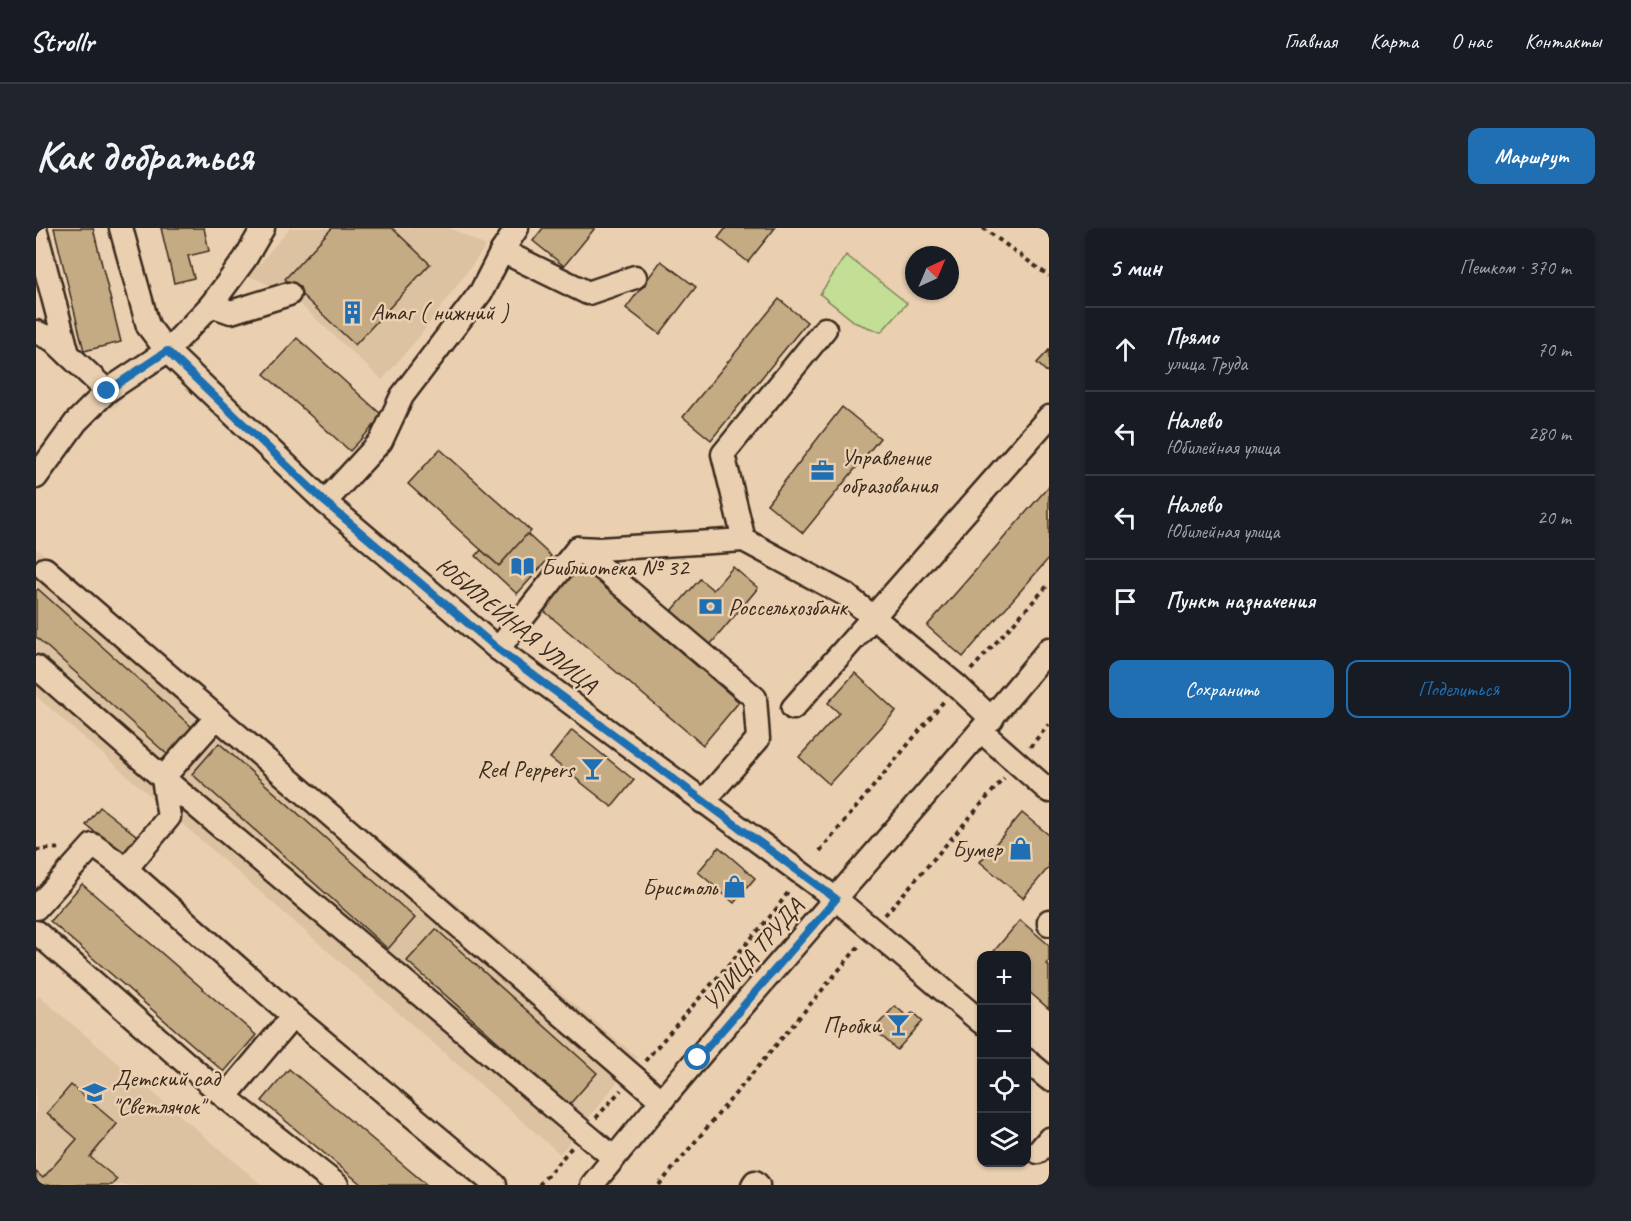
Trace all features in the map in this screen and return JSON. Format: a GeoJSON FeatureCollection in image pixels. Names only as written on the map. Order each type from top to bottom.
{"type":"FeatureCollection","features":[{"type":"Feature","properties":{"kind":"street","name":"ЮБИЛЕЙНАЯ УЛИЦА"},"geometry":{"type":"LineString","coordinates":[[121,228],[148,326],[167,351],[325,502],[498,649],[836,899],[977,1019]]}},
{"type":"Feature","properties":{"kind":"street"},"geometry":{"type":"LineString","coordinates":[[36,477],[76,422],[107,391],[167,351],[211,305],[245,259],[263,228]]}},
{"type":"Feature","properties":{"kind":"street"},"geometry":{"type":"LineString","coordinates":[[325,502],[381,441],[402,396],[481,292],[501,251],[517,228]]}},
{"type":"Feature","properties":{"kind":"street"},"geometry":{"type":"LineString","coordinates":[[36,232],[68,354]]}},
{"type":"Feature","properties":{"kind":"street"},"geometry":{"type":"LineString","coordinates":[[501,251],[588,293],[635,277]]}},
{"type":"Feature","properties":{"kind":"street"},"geometry":{"type":"LineString","coordinates":[[211,305],[231,312],[289,294]]}},
{"type":"Feature","properties":{"kind":"street"},"geometry":{"type":"LineString","coordinates":[[744,540],[723,454],[825,329]]}},
{"type":"Feature","properties":{"kind":"street"},"geometry":{"type":"LineString","coordinates":[[36,332],[53,340],[107,391]]}},
{"type":"Feature","properties":{"kind":"street"},"geometry":{"type":"LineString","coordinates":[[793,708],[1049,417]]}},
{"type":"Feature","properties":{"kind":"street"},"geometry":{"type":"LineString","coordinates":[[578,548],[599,549],[744,540],[846,595],[957,686],[1017,763],[1049,791]]}},
{"type":"Feature","properties":{"kind":"street"},"geometry":{"type":"LineString","coordinates":[[498,649],[578,548]]}},
{"type":"Feature","properties":{"kind":"street"},"geometry":{"type":"LineString","coordinates":[[578,548],[755,698],[758,739],[703,802]]}},
{"type":"Feature","properties":{"kind":"street"},"geometry":{"type":"LineString","coordinates":[[45,569],[662,1101]]}},
{"type":"Feature","properties":{"kind":"street","name":"УЛИЦА ТРУДА"},"geometry":{"type":"LineString","coordinates":[[592,1185],[1049,649]]}},
{"type":"Feature","properties":{"kind":"street"},"geometry":{"type":"LineString","coordinates":[[36,667],[163,778],[614,1158]]}},
{"type":"Feature","properties":{"kind":"street"},"geometry":{"type":"LineString","coordinates":[[163,778],[216,718]]}},
{"type":"Feature","properties":{"kind":"street"},"geometry":{"type":"LineString","coordinates":[[126,869],[169,817],[163,778]]}},
{"type":"Feature","properties":{"kind":"street"},"geometry":{"type":"LineString","coordinates":[[36,908],[93,845],[126,869],[293,1016],[495,1185]]}},
{"type":"Feature","properties":{"kind":"street"},"geometry":{"type":"LineString","coordinates":[[36,932],[225,1097],[338,1185]]}},
{"type":"Feature","properties":{"kind":"street"},"geometry":{"type":"LineString","coordinates":[[225,1097],[293,1016]]}},
{"type":"Feature","properties":{"kind":"street"},"geometry":{"type":"LineString","coordinates":[[1031,1064],[1049,1079]]}},
{"type":"Feature","properties":{"kind":"street"},"geometry":{"type":"LineString","coordinates":[[753,1185],[755,1182],[758,1185]]}},
{"type":"Feature","properties":{"kind":"path"},"geometry":{"type":"LineString","coordinates":[[983,228],[1049,276]]}},
{"type":"Feature","properties":{"kind":"path"},"geometry":{"type":"LineString","coordinates":[[820,851],[912,738],[1049,584]]}},
{"type":"Feature","properties":{"kind":"path"},"geometry":{"type":"LineString","coordinates":[[884,916],[1049,724]]}},
{"type":"Feature","properties":{"kind":"path"},"geometry":{"type":"LineString","coordinates":[[539,1185],[774,912],[790,890]]}},
{"type":"Feature","properties":{"kind":"path"},"geometry":{"type":"LineString","coordinates":[[660,1185],[864,941]]}},
{"type":"Feature","properties":{"kind":"shaded area"},"geometry":{"type":"Polygon","coordinates":[[[290,228],[450,228],[486,246],[419,337],[382,380],[289,294],[249,276],[290,228]]]}},
{"type":"Feature","properties":{"kind":"shaded area"},"geometry":{"type":"Polygon","coordinates":[[[36,548],[637,1057],[560,1154],[36,696],[36,548]]]}},
{"type":"Feature","properties":{"kind":"shaded area","name":"Детский сад \"Светлячок\""},"geometry":{"type":"Polygon","coordinates":[[[39,996],[262,1185],[36,1185],[36,999],[39,996]]]}},
{"type":"Feature","properties":{"kind":"green space"},"geometry":{"type":"Polygon","coordinates":[[[846,255],[907,303],[881,332],[856,323],[820,294],[846,255]]]}},
{"type":"Feature","properties":{"kind":"building"},"geometry":{"type":"Polygon","coordinates":[[[54,228],[93,228],[121,342],[84,351],[54,228]]]}},
{"type":"Feature","properties":{"kind":"building"},"geometry":{"type":"Polygon","coordinates":[[[161,228],[204,228],[209,251],[188,256],[194,278],[174,283],[161,228]]]}},
{"type":"Feature","properties":{"kind":"building","name":"Атаг ( нижний )"},"geometry":{"type":"Polygon","coordinates":[[[332,228],[392,228],[430,264],[355,345],[285,279],[332,228]]]}},
{"type":"Feature","properties":{"kind":"building"},"geometry":{"type":"Polygon","coordinates":[[[543,228],[595,228],[564,266],[533,241],[543,228]]]}},
{"type":"Feature","properties":{"kind":"building"},"geometry":{"type":"Polygon","coordinates":[[[726,228],[775,228],[748,262],[718,238],[726,228]]]}},
{"type":"Feature","properties":{"kind":"building"},"geometry":{"type":"Polygon","coordinates":[[[661,261],[696,287],[660,334],[626,308],[661,261]]]}},
{"type":"Feature","properties":{"kind":"building"},"geometry":{"type":"Polygon","coordinates":[[[779,299],[807,322],[711,440],[683,417],[779,299]]]}},
{"type":"Feature","properties":{"kind":"building"},"geometry":{"type":"Polygon","coordinates":[[[297,338],[383,416],[350,451],[264,374],[297,338]]]}},
{"type":"Feature","properties":{"kind":"building"},"geometry":{"type":"Polygon","coordinates":[[[1049,350],[1049,374],[1037,363],[1049,350]]]}},
{"type":"Feature","properties":{"kind":"building","name":"Управление образования"},"geometry":{"type":"Polygon","coordinates":[[[842,407],[880,438],[803,533],[767,504],[842,407]]]}},
{"type":"Feature","properties":{"kind":"building"},"geometry":{"type":"Polygon","coordinates":[[[440,449],[531,531],[499,566],[408,484],[440,449]]]}},
{"type":"Feature","properties":{"kind":"building"},"geometry":{"type":"Polygon","coordinates":[[[1049,486],[1049,558],[963,657],[927,626],[1049,486]]]}},
{"type":"Feature","properties":{"kind":"building"},"geometry":{"type":"Polygon","coordinates":[[[527,534],[551,556],[517,594],[476,556],[481,550],[499,566],[527,534]]]}},
{"type":"Feature","properties":{"kind":"building"},"geometry":{"type":"Polygon","coordinates":[[[579,565],[739,702],[703,745],[544,611],[579,565]]]}},
{"type":"Feature","properties":{"kind":"building"},"geometry":{"type":"Polygon","coordinates":[[[733,567],[758,588],[710,645],[671,612],[700,579],[713,590],[733,567]]]}},
{"type":"Feature","properties":{"kind":"building"},"geometry":{"type":"Polygon","coordinates":[[[38,589],[193,728],[169,756],[36,637],[36,591],[38,589]]]}},
{"type":"Feature","properties":{"kind":"building"},"geometry":{"type":"Polygon","coordinates":[[[855,673],[896,711],[829,784],[799,757],[839,713],[828,703],[855,673]]]}},
{"type":"Feature","properties":{"kind":"building","name":"Red Peppers"},"geometry":{"type":"Polygon","coordinates":[[[572,730],[634,780],[612,807],[550,758],[572,730]]]}},
{"type":"Feature","properties":{"kind":"building"},"geometry":{"type":"Polygon","coordinates":[[[219,743],[415,918],[388,949],[192,774],[219,743]]]}},
{"type":"Feature","properties":{"kind":"building"},"geometry":{"type":"Polygon","coordinates":[[[100,807],[141,839],[128,857],[86,825],[100,807]]]}},
{"type":"Feature","properties":{"kind":"building","name":"Бумер"},"geometry":{"type":"Polygon","coordinates":[[[1022,813],[1049,835],[1049,867],[1023,898],[980,862],[1022,813]]]}},
{"type":"Feature","properties":{"kind":"building"},"geometry":{"type":"Polygon","coordinates":[[[719,847],[755,878],[734,903],[698,872],[719,847]]]}},
{"type":"Feature","properties":{"kind":"building"},"geometry":{"type":"Polygon","coordinates":[[[82,884],[256,1035],[224,1072],[50,921],[82,884]]]}},
{"type":"Feature","properties":{"kind":"building"},"geometry":{"type":"Polygon","coordinates":[[[1020,920],[1049,945],[1047,964],[1049,966],[1049,1009],[1031,993],[1031,951],[994,951],[1020,920]]]}},
{"type":"Feature","properties":{"kind":"building"},"geometry":{"type":"Polygon","coordinates":[[[436,929],[597,1073],[569,1105],[407,961],[436,929]]]}},
{"type":"Feature","properties":{"kind":"building","name":"Пробки"},"geometry":{"type":"Polygon","coordinates":[[[895,1006],[908,1017],[913,1012],[923,1021],[897,1050],[874,1029],[895,1006]]]}},
{"type":"Feature","properties":{"kind":"building"},"geometry":{"type":"Polygon","coordinates":[[[289,1069],[427,1185],[362,1185],[262,1101],[289,1069]]]}},
{"type":"Feature","properties":{"kind":"building"},"geometry":{"type":"Polygon","coordinates":[[[71,1085],[117,1124],[90,1157],[117,1179],[112,1185],[36,1185],[36,1172],[43,1178],[77,1139],[47,1113],[71,1085]]]}},
{"type":"Feature","properties":{"kind":"place","name":"Атаг ( нижний )"},"geometry":{"type":"Point","coordinates":[353,312]}},
{"type":"Feature","properties":{"kind":"place","name":"Управление образования"},"geometry":{"type":"Point","coordinates":[823,471]}},
{"type":"Feature","properties":{"kind":"place","name":"Библиотека № 32"},"geometry":{"type":"Point","coordinates":[523,567]}},
{"type":"Feature","properties":{"kind":"place","name":"Россельхозбанк"},"geometry":{"type":"Point","coordinates":[710,607]}},
{"type":"Feature","properties":{"kind":"place","name":"Red Peppers"},"geometry":{"type":"Point","coordinates":[592,769]}},
{"type":"Feature","properties":{"kind":"place","name":"Бумер"},"geometry":{"type":"Point","coordinates":[1020,849]}},
{"type":"Feature","properties":{"kind":"place","name":"Бристоль"},"geometry":{"type":"Point","coordinates":[735,887]}},
{"type":"Feature","properties":{"kind":"place","name":"Пробки"},"geometry":{"type":"Point","coordinates":[899,1025]}},
{"type":"Feature","properties":{"kind":"place","name":"Детский сад \"Светлячок\""},"geometry":{"type":"Point","coordinates":[94,1092]}},
{"type":"Feature","properties":{"kind":"route"},"geometry":{"type":"LineString","coordinates":[[107,391],[167,351],[325,502],[498,649],[836,899],[698,1058]]}}]}
